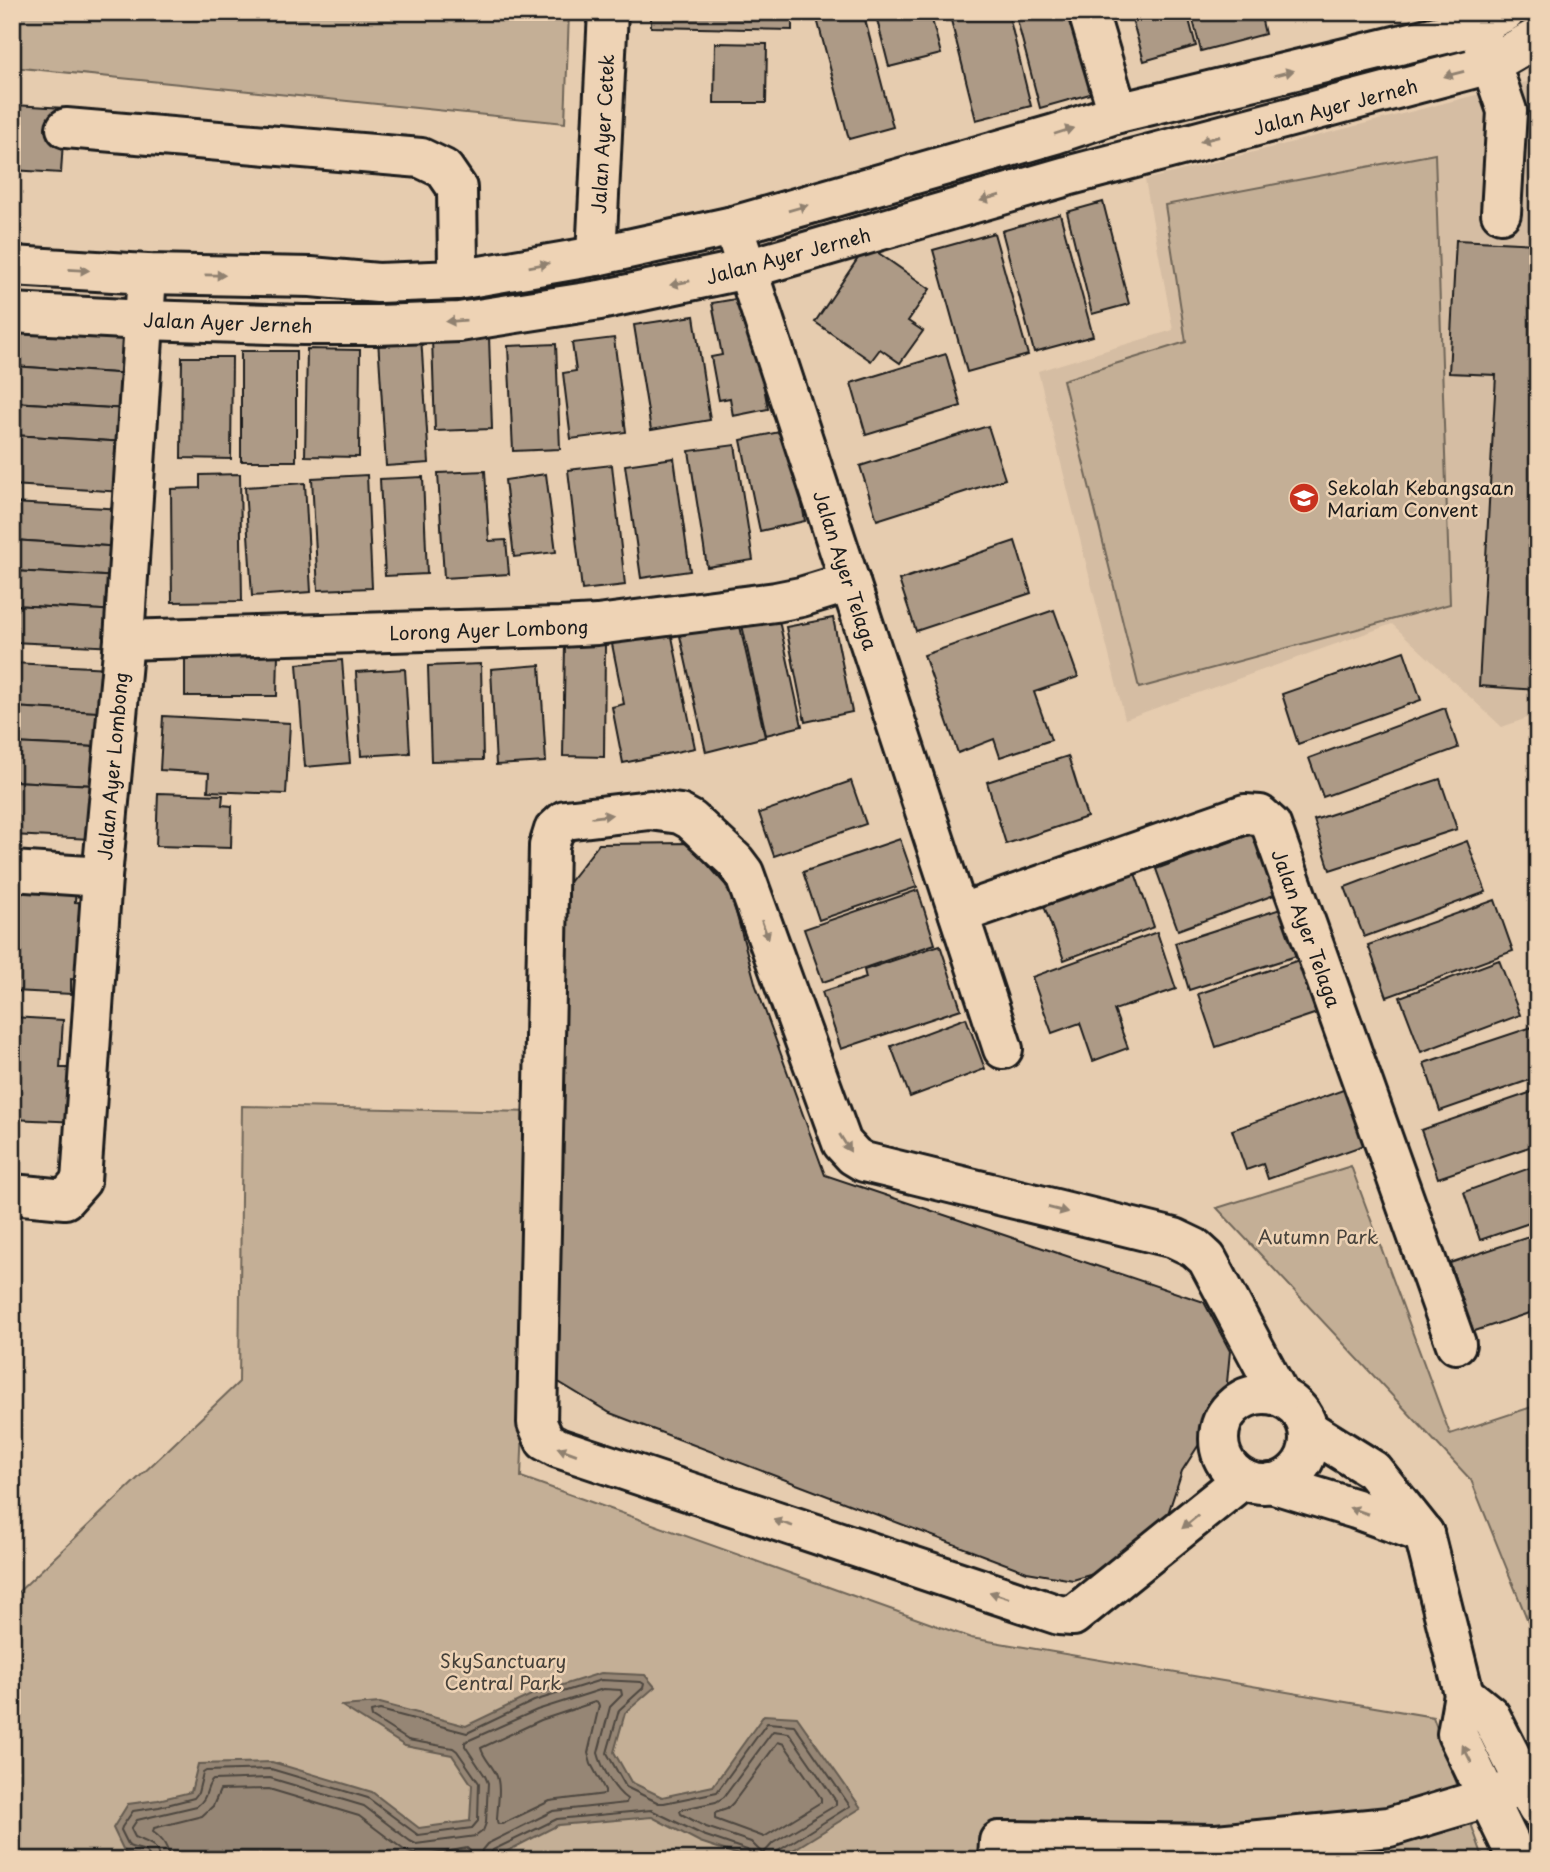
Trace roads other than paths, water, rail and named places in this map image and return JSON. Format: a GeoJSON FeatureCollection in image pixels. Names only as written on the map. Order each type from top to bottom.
{"type":"FeatureCollection","features":[{"type":"Feature","properties":{"kind":"street","name":"Jalan Ayer Cetek"},"geometry":{"type":"LineString","coordinates":[[596,256],[608,12]]}},
{"type":"Feature","properties":{"kind":"street"},"geometry":{"type":"LineString","coordinates":[[1087,12],[1118,113]]}},
{"type":"Feature","properties":{"kind":"street"},"geometry":{"type":"LineString","coordinates":[[12,266],[147,274],[311,277],[378,283],[457,279],[596,256],[733,226],[1055,134],[1118,113],[1492,19],[1491,65],[1507,111],[1501,213]]}},
{"type":"Feature","properties":{"kind":"street","name":"Jalan Ayer Jerneh"},"geometry":{"type":"LineString","coordinates":[[12,313],[144,320],[377,325],[459,322],[600,300],[747,269],[1067,176],[1491,65],[1538,37]]}},
{"type":"Feature","properties":{"kind":"street"},"geometry":{"type":"LineString","coordinates":[[66,128],[421,158],[444,169],[457,188],[457,279]]}},
{"type":"Feature","properties":{"kind":"street","name":"Jalan Ayer Telaga"},"geometry":{"type":"LineString","coordinates":[[733,226],[1003,1049]]}},
{"type":"Feature","properties":{"kind":"street","name":"Jalan Ayer Lombong"},"geometry":{"type":"LineString","coordinates":[[12,1194],[65,1199],[81,1181],[102,877],[124,640],[147,274]]}},
{"type":"Feature","properties":{"kind":"street","name":"Lorong Ayer Lombong"},"geometry":{"type":"LineString","coordinates":[[124,640],[597,625],[776,602],[850,582]]}},
{"type":"Feature","properties":{"kind":"street"},"geometry":{"type":"LineString","coordinates":[[1280,1396],[1207,1259],[1195,1248],[1174,1238],[864,1162],[853,1156],[842,1143],[744,873],[735,861],[691,820],[680,814],[650,810],[565,820],[554,830],[549,846],[537,1423],[545,1441],[558,1448],[941,1576],[1059,1615],[1073,1616],[1257,1481],[1285,1479],[1296,1471],[1309,1445],[1303,1416],[1293,1404],[1280,1396],[1265,1393],[1236,1403],[1226,1414],[1220,1428],[1219,1444],[1223,1459],[1232,1471],[1257,1481],[1356,1509],[1424,1534]]}},
{"type":"Feature","properties":{"kind":"street","name":"Jalan Ayer Telaga"},"geometry":{"type":"LineString","coordinates":[[959,914],[1245,814],[1260,815],[1271,825],[1456,1344]]}},
{"type":"Feature","properties":{"kind":"street"},"geometry":{"type":"LineString","coordinates":[[12,871],[102,877]]}},
{"type":"Feature","properties":{"kind":"street"},"geometry":{"type":"LineString","coordinates":[[1308,1430],[1373,1470],[1424,1534],[1464,1694],[1457,1734],[1518,1860]]}},
{"type":"Feature","properties":{"kind":"street"},"geometry":{"type":"LineString","coordinates":[[998,1860],[999,1841],[1217,1844],[1390,1828],[1489,1798],[1532,1797],[1490,1715],[1464,1694]]}},
{"type":"Feature","properties":{"kind":"water"},"geometry":{"type":"Polygon","coordinates":[[[601,1673],[645,1675],[655,1687],[625,1713],[614,1752],[631,1782],[662,1797],[713,1786],[764,1715],[797,1717],[861,1808],[777,1860],[754,1860],[700,1842],[652,1817],[558,1825],[490,1860],[158,1860],[125,1853],[113,1828],[128,1804],[191,1792],[198,1764],[272,1762],[372,1792],[419,1828],[470,1821],[472,1785],[452,1755],[405,1746],[342,1706],[380,1703],[466,1726],[531,1695],[601,1673]]]}},
{"type":"Feature","properties":{"kind":"place","name":"Sekolah Kebangsaan Mariam Convent"},"geometry":{"type":"Point","coordinates":[1304,498]}},
{"type":"Feature","properties":{"kind":"park label","name":"Autumn Park"},"geometry":{"type":"Point","coordinates":[1318,1236]}},
{"type":"Feature","properties":{"kind":"park label","name":"SkySanctuary Central Park"},"geometry":{"type":"Point","coordinates":[503,1671]}}]}
